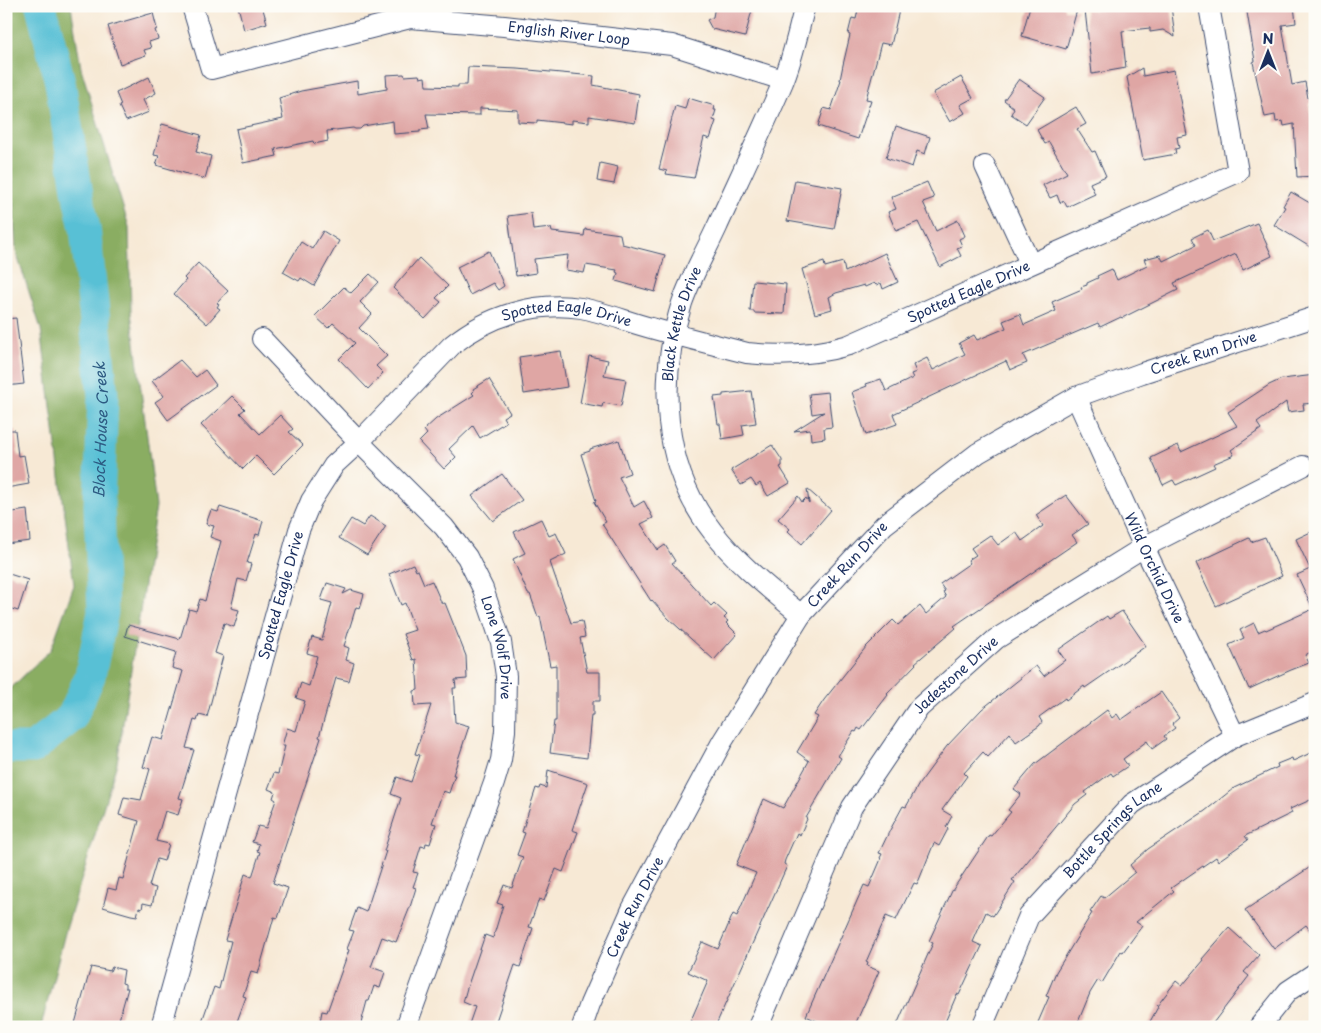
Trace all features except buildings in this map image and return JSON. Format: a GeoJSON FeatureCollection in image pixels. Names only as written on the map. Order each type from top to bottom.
{"type":"FeatureCollection","features":[{"type":"Feature","properties":{"kind":"street","name":"English River Loop"},"geometry":{"type":"LineString","coordinates":[[192,6],[211,69],[409,12],[504,26],[672,45],[784,80]]}},
{"type":"Feature","properties":{"kind":"street","name":"Black Kettle Drive"},"geometry":{"type":"LineString","coordinates":[[801,615],[737,560],[718,539],[694,503],[682,481],[674,455],[666,405],[667,374],[674,334],[683,301],[784,80],[805,6]]}},
{"type":"Feature","properties":{"kind":"street","name":"Spotted Eagle Drive"},"geometry":{"type":"LineString","coordinates":[[161,1027],[299,530],[311,501],[334,465],[458,341],[468,332],[489,321],[519,311],[549,306],[581,308],[747,353],[775,356],[830,350],[850,344],[1238,172],[1209,6]]}},
{"type":"Feature","properties":{"kind":"street"},"geometry":{"type":"LineString","coordinates":[[985,166],[1030,263]]}},
{"type":"Feature","properties":{"kind":"street","name":"Creek Run Drive"},"geometry":{"type":"LineString","coordinates":[[582,1027],[590,1004],[632,909],[722,742],[801,615],[884,525],[978,453],[1076,397],[1142,373],[1315,317]]}},
{"type":"Feature","properties":{"kind":"street","name":"Lone Wolf Drive"},"geometry":{"type":"LineString","coordinates":[[262,339],[359,442],[444,527],[466,557],[483,589],[501,642],[506,676],[505,731],[501,760],[406,1027]]}},
{"type":"Feature","properties":{"kind":"street","name":"Wild Orchid Drive"},"geometry":{"type":"LineString","coordinates":[[1076,397],[1144,547],[1235,736]]}},
{"type":"Feature","properties":{"kind":"street","name":"Jadestone Drive"},"geometry":{"type":"LineString","coordinates":[[758,1027],[852,807],[920,708],[996,640],[1144,547],[1303,466]]}},
{"type":"Feature","properties":{"kind":"street","name":"Bottle Springs Lane"},"geometry":{"type":"LineString","coordinates":[[982,1027],[1029,916],[1132,804],[1235,736],[1315,703]]}},
{"type":"Feature","properties":{"kind":"street"},"geometry":{"type":"LineString","coordinates":[[1259,1027],[1288,991],[1315,973]]}},
{"type":"Feature","properties":{"kind":"green space"},"geometry":{"type":"Polygon","coordinates":[[[6,6],[71,6],[81,68],[129,227],[131,312],[156,506],[117,763],[65,933],[41,1027],[6,1027],[6,693],[51,649],[74,585],[41,329],[16,252],[8,104],[6,99],[6,6]]]}},
{"type":"Feature","properties":{"kind":"waterway","name":"Block House Creek"},"geometry":{"type":"LineString","coordinates":[[6,748],[33,748],[72,717],[90,676],[103,612],[99,506],[103,395],[85,228],[60,82],[41,6]]}}]}
